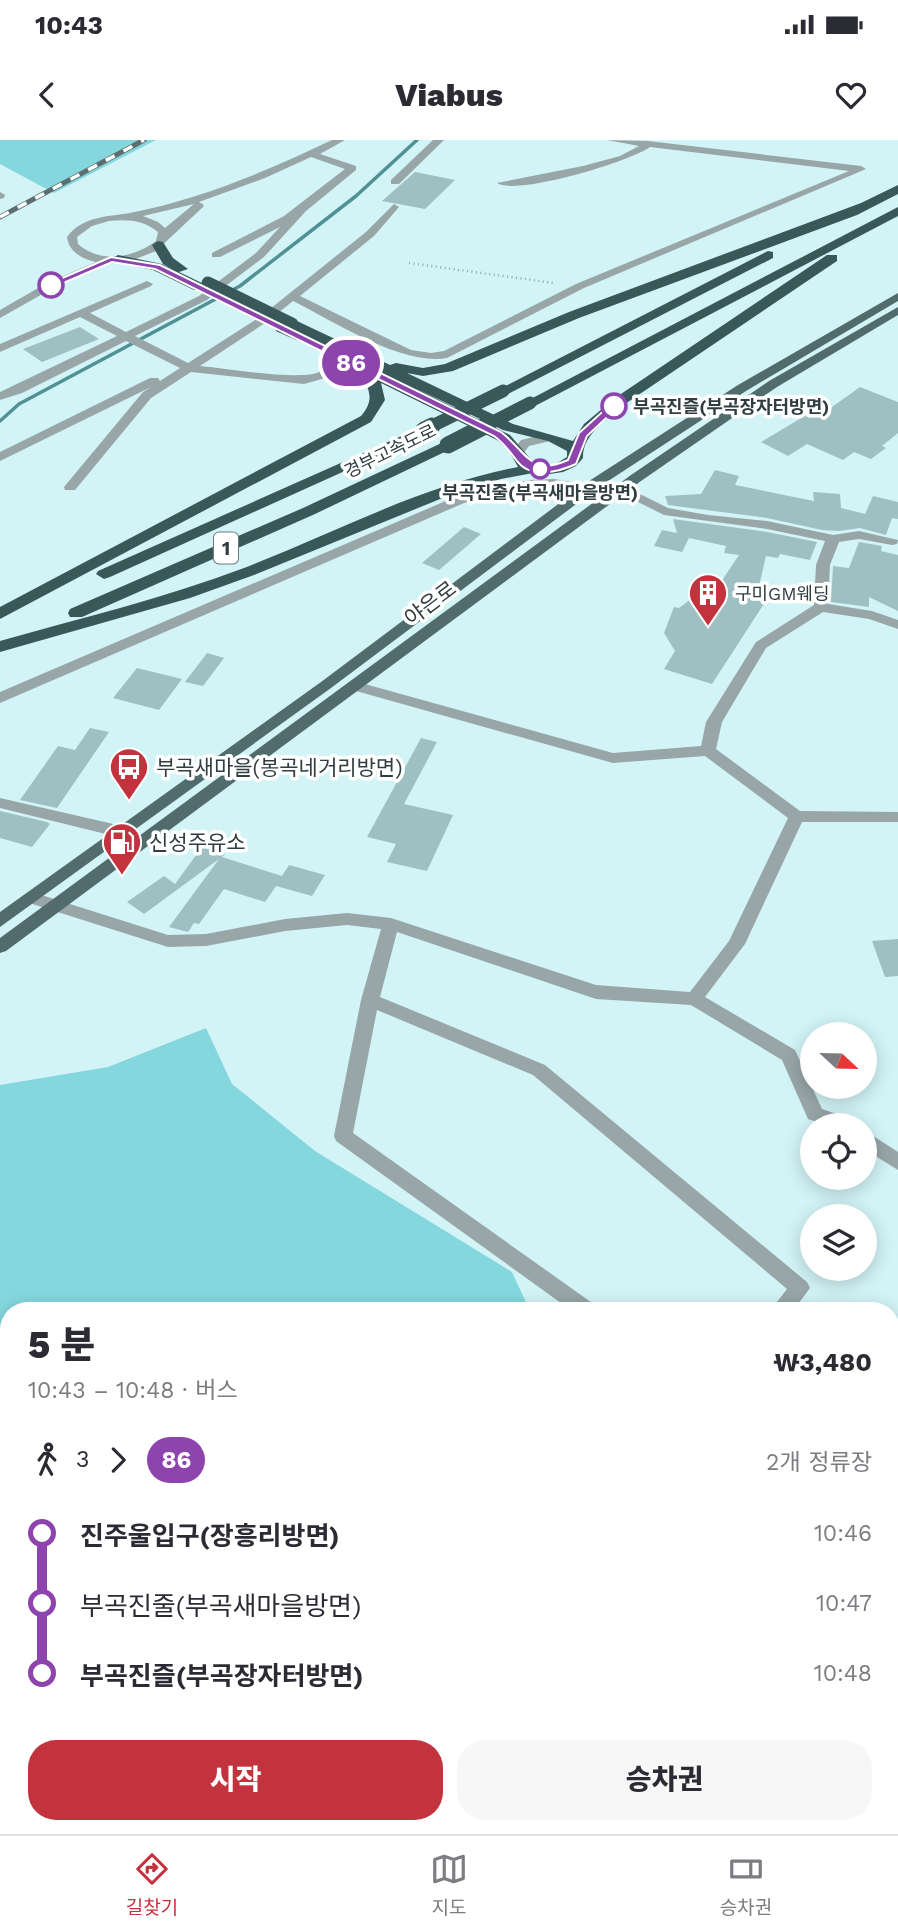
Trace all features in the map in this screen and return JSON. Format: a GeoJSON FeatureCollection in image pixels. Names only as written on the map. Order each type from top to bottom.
{"type":"FeatureCollection","features":[{"type":"Feature","properties":{"kind":"highway","name":"경부고속도로"},"geometry":{"type":"LineString","coordinates":[[0,615],[182,540],[424,430],[898,189]]}},
{"type":"Feature","properties":{"kind":"highway"},"geometry":{"type":"LineString","coordinates":[[287,326],[335,355],[360,362],[433,372],[574,315],[864,206]]}},
{"type":"Feature","properties":{"kind":"highway","name":"경부고속도로"},"geometry":{"type":"LineString","coordinates":[[0,646],[285,522],[448,445],[898,213]]}},
{"type":"Feature","properties":{"kind":"highway"},"geometry":{"type":"LineString","coordinates":[[0,646],[184,594],[248,572],[439,494],[498,475],[535,468],[549,470],[567,466],[575,458],[575,450],[589,427],[620,401],[898,213]]}},
{"type":"Feature","properties":{"kind":"highway"},"geometry":{"type":"LineString","coordinates":[[161,241],[168,261],[203,285]]}},
{"type":"Feature","properties":{"kind":"highway"},"geometry":{"type":"LineString","coordinates":[[114,259],[157,267],[203,285],[360,362],[497,434],[518,452],[522,461],[535,468]]}},
{"type":"Feature","properties":{"kind":"highway"},"geometry":{"type":"LineString","coordinates":[[360,362],[508,427],[564,441],[575,450]]}},
{"type":"Feature","properties":{"kind":"highway"},"geometry":{"type":"LineString","coordinates":[[0,615],[366,419],[374,410],[380,396],[360,362]]}},
{"type":"Feature","properties":{"kind":"main road","name":"야은로"},"geometry":{"type":"LineString","coordinates":[[0,921],[588,489],[742,388],[898,296]]}},
{"type":"Feature","properties":{"kind":"main road","name":"야은로"},"geometry":{"type":"LineString","coordinates":[[0,947],[615,493],[773,384],[898,310]]}},
{"type":"Feature","properties":{"kind":"street"},"geometry":{"type":"LineString","coordinates":[[0,315],[67,263],[75,249],[72,237],[83,227],[99,220],[163,210],[217,194],[340,140]]}},
{"type":"Feature","properties":{"kind":"street"},"geometry":{"type":"LineString","coordinates":[[395,182],[439,140]]}},
{"type":"Feature","properties":{"kind":"street"},"geometry":{"type":"LineString","coordinates":[[292,296],[401,350],[431,356],[453,352],[580,286],[861,169],[612,140]]}},
{"type":"Feature","properties":{"kind":"street"},"geometry":{"type":"LineString","coordinates":[[502,183],[513,185],[616,160],[642,151],[648,144]]}},
{"type":"Feature","properties":{"kind":"street"},"geometry":{"type":"LineString","coordinates":[[0,396],[18,390],[203,298],[260,256],[301,211],[352,168],[311,154]]}},
{"type":"Feature","properties":{"kind":"street"},"geometry":{"type":"LineString","coordinates":[[18,303],[66,278],[114,259],[141,255],[161,241],[190,210],[217,194]]}},
{"type":"Feature","properties":{"kind":"street"},"geometry":{"type":"LineString","coordinates":[[70,487],[146,395],[264,319],[370,234],[394,207]]}},
{"type":"Feature","properties":{"kind":"street"},"geometry":{"type":"LineString","coordinates":[[216,256],[252,240],[301,211]]}},
{"type":"Feature","properties":{"kind":"street"},"geometry":{"type":"LineString","coordinates":[[123,217],[152,223],[162,230],[161,241]]}},
{"type":"Feature","properties":{"kind":"street"},"geometry":{"type":"LineString","coordinates":[[75,249],[89,256],[114,259]]}},
{"type":"Feature","properties":{"kind":"street"},"geometry":{"type":"LineString","coordinates":[[0,348],[147,284]]}},
{"type":"Feature","properties":{"kind":"street"},"geometry":{"type":"LineString","coordinates":[[81,313],[188,368]]}},
{"type":"Feature","properties":{"kind":"street"},"geometry":{"type":"LineString","coordinates":[[0,457],[168,373],[188,368],[304,380],[330,370],[336,362],[335,355]]}},
{"type":"Feature","properties":{"kind":"street"},"geometry":{"type":"LineString","coordinates":[[518,452],[525,443],[545,438]]}},
{"type":"Feature","properties":{"kind":"street"},"geometry":{"type":"LineString","coordinates":[[0,698],[460,500],[542,483],[636,496],[664,511],[767,525],[833,539],[859,535],[892,541]]}},
{"type":"Feature","properties":{"kind":"street"},"geometry":{"type":"LineString","coordinates":[[821,607],[823,565],[833,539]]}},
{"type":"Feature","properties":{"kind":"street"},"geometry":{"type":"LineString","coordinates":[[708,751],[715,722],[761,645],[821,607],[872,615],[898,625]]}},
{"type":"Feature","properties":{"kind":"street"},"geometry":{"type":"LineString","coordinates":[[354,686],[613,758],[708,751],[797,816],[898,817]]}},
{"type":"Feature","properties":{"kind":"street"},"geometry":{"type":"LineString","coordinates":[[0,803],[122,832]]}},
{"type":"Feature","properties":{"kind":"street"},"geometry":{"type":"LineString","coordinates":[[694,999],[736,944],[797,816]]}},
{"type":"Feature","properties":{"kind":"street"},"geometry":{"type":"LineString","coordinates":[[32,898],[168,941],[206,940],[285,925],[347,919],[391,924],[596,992],[694,999],[789,1055],[815,1113]]}},
{"type":"Feature","properties":{"kind":"street"},"geometry":{"type":"LineString","coordinates":[[391,924],[370,1000],[343,1136],[575,1302]]}},
{"type":"Feature","properties":{"kind":"street"},"geometry":{"type":"LineString","coordinates":[[370,1000],[539,1070],[800,1288],[788,1302]]}},
{"type":"Feature","properties":{"kind":"street"},"geometry":{"type":"LineString","coordinates":[[877,1147],[898,1162]]}},
{"type":"Feature","properties":{"kind":"path"},"geometry":{"type":"LineString","coordinates":[[409,263],[580,286]]}},
{"type":"Feature","properties":{"kind":"shaded area"},"geometry":{"type":"Polygon","coordinates":[[[0,140],[156,140],[54,193],[0,164],[0,140]]]}},
{"type":"Feature","properties":{"kind":"shaded area"},"geometry":{"type":"Polygon","coordinates":[[[206,1028],[232,1084],[315,1151],[512,1272],[526,1302],[0,1302],[0,1085],[108,1067],[206,1028]]]}},
{"type":"Feature","properties":{"kind":"building"},"geometry":{"type":"Polygon","coordinates":[[[415,172],[455,180],[425,209],[382,201],[415,172]]]}},
{"type":"Feature","properties":{"kind":"building"},"geometry":{"type":"Polygon","coordinates":[[[80,327],[99,339],[42,362],[23,349],[80,327]]]}},
{"type":"Feature","properties":{"kind":"building"},"geometry":{"type":"Polygon","coordinates":[[[860,387],[898,402],[898,433],[882,446],[886,448],[871,459],[854,452],[843,460],[807,444],[788,456],[761,442],[818,408],[825,412],[860,387]]]}},
{"type":"Feature","properties":{"kind":"building"},"geometry":{"type":"Polygon","coordinates":[[[715,470],[739,476],[735,485],[814,501],[813,492],[840,494],[841,508],[865,514],[873,496],[898,502],[898,519],[892,518],[886,535],[860,528],[822,530],[767,518],[668,505],[665,496],[701,494],[715,470]]]}},
{"type":"Feature","properties":{"kind":"building","name":"구미GM웨딩"},"geometry":{"type":"Polygon","coordinates":[[[673,519],[817,542],[810,560],[780,554],[778,558],[766,556],[759,586],[773,590],[712,684],[664,669],[675,651],[664,633],[674,607],[679,608],[695,596],[711,597],[739,555],[724,553],[726,546],[689,538],[682,552],[654,546],[662,530],[677,533],[673,519]]]}},
{"type":"Feature","properties":{"kind":"building"},"geometry":{"type":"Polygon","coordinates":[[[464,527],[481,534],[439,570],[422,563],[464,527]]]}},
{"type":"Feature","properties":{"kind":"building"},"geometry":{"type":"Polygon","coordinates":[[[859,542],[882,546],[881,551],[898,555],[898,611],[869,597],[869,607],[831,602],[833,566],[849,568],[859,542]]]}},
{"type":"Feature","properties":{"kind":"building"},"geometry":{"type":"Polygon","coordinates":[[[207,653],[224,658],[203,686],[185,682],[207,653]]]}},
{"type":"Feature","properties":{"kind":"building"},"geometry":{"type":"Polygon","coordinates":[[[137,668],[182,679],[159,710],[113,698],[137,668]]]}},
{"type":"Feature","properties":{"kind":"building"},"geometry":{"type":"Polygon","coordinates":[[[90,728],[109,732],[57,808],[20,800],[58,746],[75,750],[90,728]]]}},
{"type":"Feature","properties":{"kind":"building"},"geometry":{"type":"Polygon","coordinates":[[[421,738],[437,742],[404,804],[453,815],[427,871],[387,862],[396,844],[367,837],[421,738]]]}},
{"type":"Feature","properties":{"kind":"building"},"geometry":{"type":"Polygon","coordinates":[[[0,811],[50,824],[32,847],[0,838],[0,811]]]}},
{"type":"Feature","properties":{"kind":"building"},"geometry":{"type":"Polygon","coordinates":[[[202,847],[225,854],[222,857],[282,876],[289,865],[325,875],[312,896],[276,886],[265,902],[224,889],[199,924],[194,923],[188,932],[169,927],[219,859],[144,914],[127,902],[164,876],[175,884],[202,847]]]}},
{"type":"Feature","properties":{"kind":"building"},"geometry":{"type":"Polygon","coordinates":[[[898,939],[898,976],[885,977],[872,941],[898,939]]]}},
{"type":"Feature","properties":{"kind":"waterway"},"geometry":{"type":"LineString","coordinates":[[0,421],[19,404],[240,286],[356,196],[417,140]]}},
{"type":"Feature","properties":{"kind":"railway"},"geometry":{"type":"LineString","coordinates":[[0,217],[144,140]]}},
{"type":"Feature","properties":{"kind":"bus line","name":"86"},"geometry":{"type":"LineString","coordinates":[[51,285],[111,259],[157,267],[497,434],[514,447],[522,461],[535,468],[549,470],[567,466],[576,456],[577,442],[582,435],[614,406]]}},
{"type":"Feature","properties":{"kind":"place","name":"부곡진즐(부곡장자터방면)"},"geometry":{"type":"Point","coordinates":[614,406]}},
{"type":"Feature","properties":{"kind":"place","name":"부곡진줄(부곡새마을방면)"},"geometry":{"type":"Point","coordinates":[540,469]}},
{"type":"Feature","properties":{"kind":"place","name":"구미GM웨딩"},"geometry":{"type":"Point","coordinates":[708,627]}},
{"type":"Feature","properties":{"kind":"place","name":"부곡새마을(봉곡네거리방면)"},"geometry":{"type":"Point","coordinates":[129,801]}},
{"type":"Feature","properties":{"kind":"place","name":"신성주유소"},"geometry":{"type":"Point","coordinates":[122,876]}}]}
